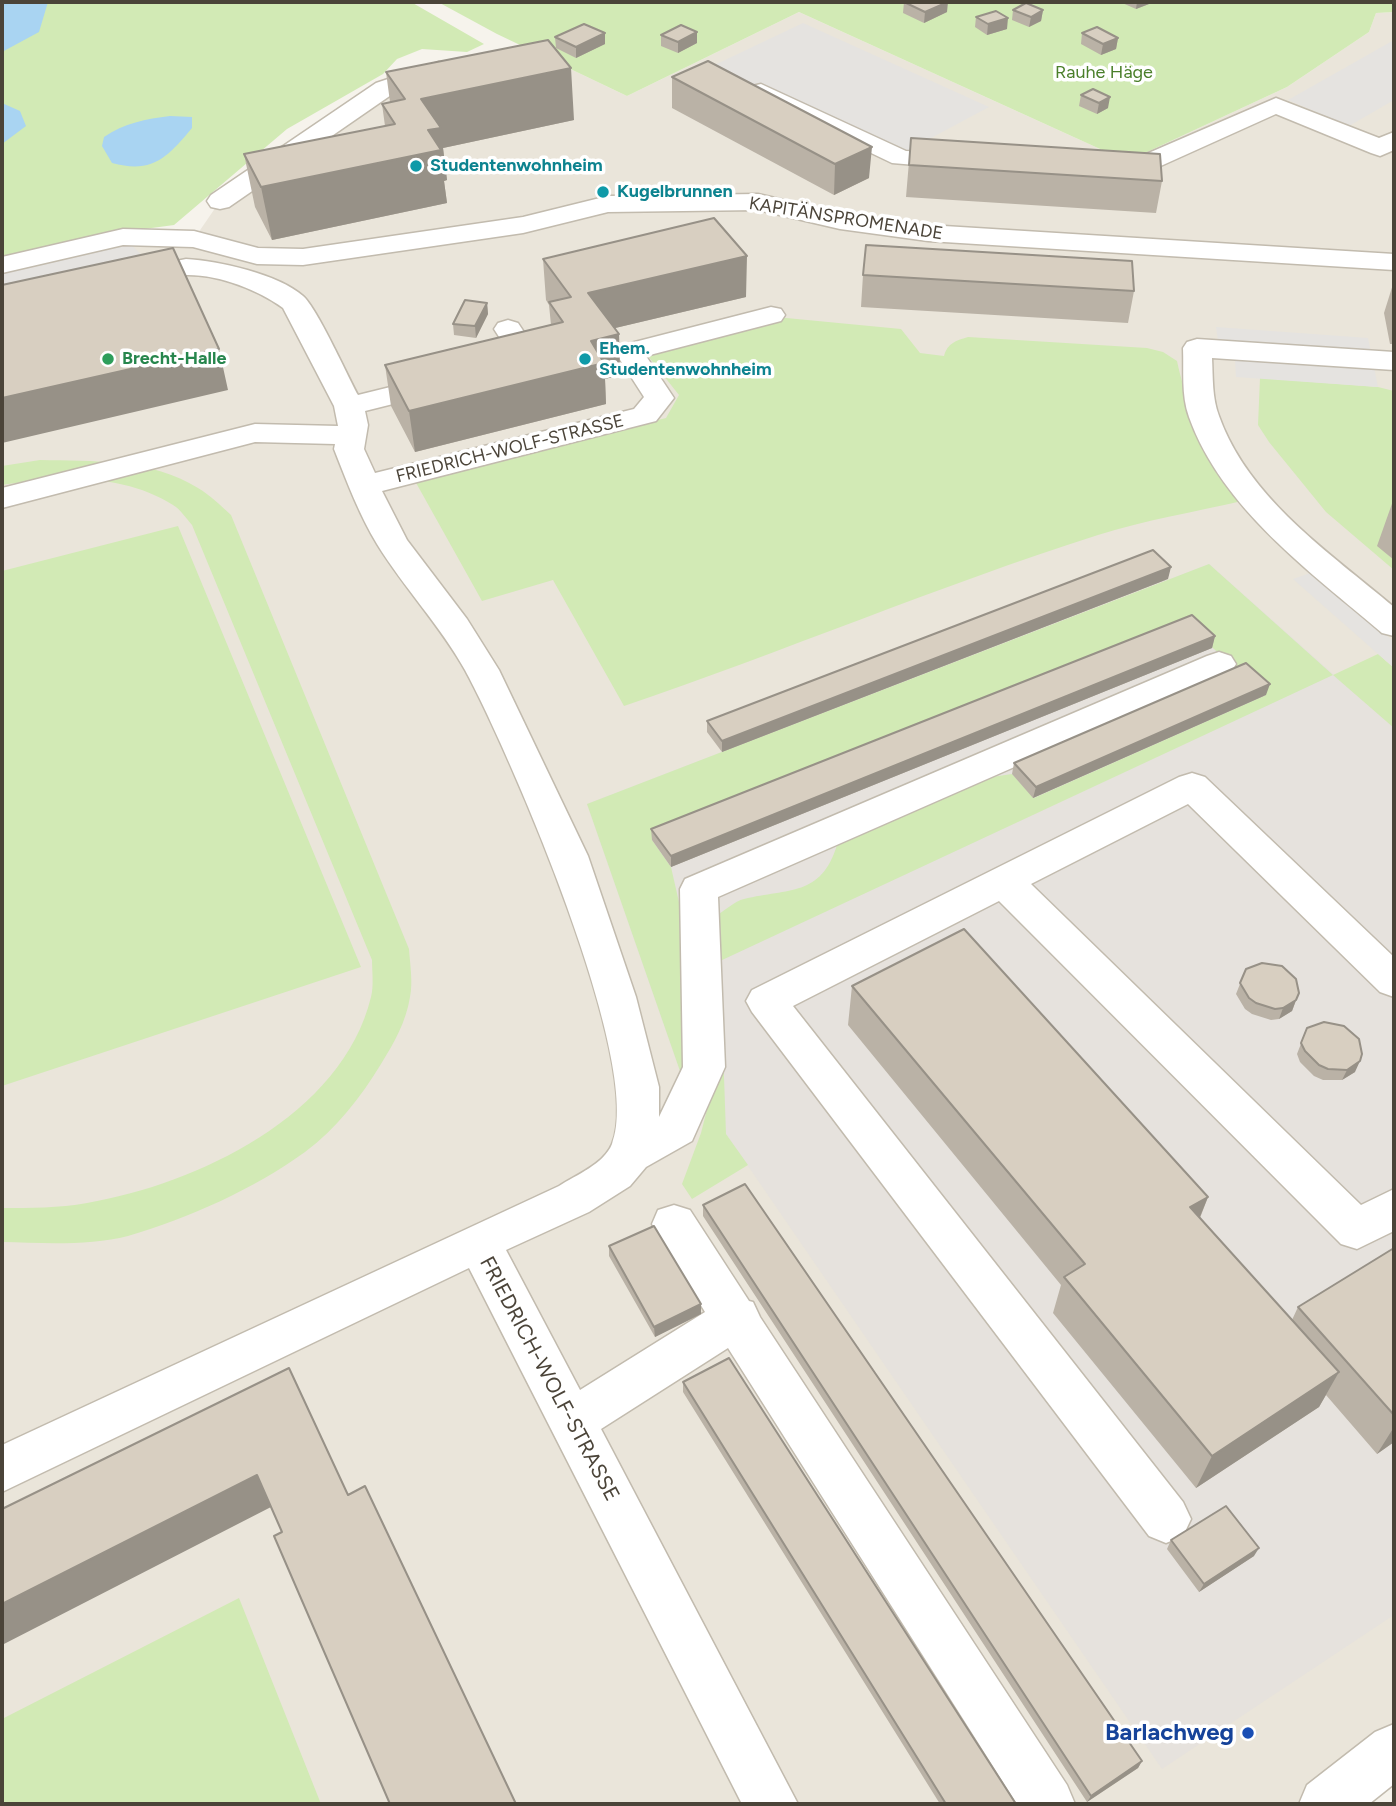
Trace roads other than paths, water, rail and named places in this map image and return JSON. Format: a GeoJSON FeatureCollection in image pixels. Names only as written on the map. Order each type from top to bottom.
{"type":"FeatureCollection","features":[{"type":"Feature","properties":{"kind":"street"},"geometry":{"type":"LineString","coordinates":[[220,201],[385,88],[439,69]]}},
{"type":"Feature","properties":{"kind":"street"},"geometry":{"type":"LineString","coordinates":[[735,79],[901,158],[981,162]]}},
{"type":"Feature","properties":{"kind":"street"},"geometry":{"type":"LineString","coordinates":[[1087,167],[1134,169],[1276,106],[1380,148],[1394,140]]}},
{"type":"Feature","properties":{"kind":"street"},"geometry":{"type":"LineString","coordinates":[[220,201],[287,187]]}},
{"type":"Feature","properties":{"kind":"street"},"geometry":{"type":"LineString","coordinates":[[220,201],[254,268]]}},
{"type":"Feature","properties":{"kind":"street","name":"KAPITÄNSPROMENADE"},"geometry":{"type":"LineString","coordinates":[[254,268],[302,257],[523,225],[608,204],[758,202],[840,221],[928,233],[1394,262]]}},
{"type":"Feature","properties":{"kind":"street"},"geometry":{"type":"LineString","coordinates":[[2,265],[123,237],[194,239],[254,268],[295,303],[350,420],[349,449],[363,486],[393,544],[455,627],[482,670],[569,856],[616,996],[638,1087],[638,1126],[631,1154]]}},
{"type":"Feature","properties":{"kind":"street"},"geometry":{"type":"LineString","coordinates":[[108,283],[187,267],[254,268]]}},
{"type":"Feature","properties":{"kind":"street","name":"FRIEDRICH-WOLF-STRASSE"},"geometry":{"type":"LineString","coordinates":[[363,486],[645,415],[659,397],[629,352],[771,315]]}},
{"type":"Feature","properties":{"kind":"street"},"geometry":{"type":"LineString","coordinates":[[508,329],[526,362]]}},
{"type":"Feature","properties":{"kind":"street"},"geometry":{"type":"LineString","coordinates":[[1394,360],[1197,348],[1203,414],[1224,457],[1250,492],[1288,531],[1394,625]]}},
{"type":"Feature","properties":{"kind":"street"},"geometry":{"type":"LineString","coordinates":[[2,498],[255,433],[350,420],[465,378]]}},
{"type":"Feature","properties":{"kind":"street","name":"FRIEDRICH-WOLF-STRASSE"},"geometry":{"type":"LineString","coordinates":[[771,1804],[478,1242],[574,1199],[615,1173],[631,1154],[677,1128],[704,1066],[699,889],[1219,664]]}},
{"type":"Feature","properties":{"kind":"street"},"geometry":{"type":"LineString","coordinates":[[1166,1519],[765,1001],[1192,786],[1394,981]]}},
{"type":"Feature","properties":{"kind":"street"},"geometry":{"type":"LineString","coordinates":[[1003,881],[1357,1230],[1394,1208]]}},
{"type":"Feature","properties":{"kind":"street"},"geometry":{"type":"LineString","coordinates":[[674,1224],[737,1317],[1048,1804]]}},
{"type":"Feature","properties":{"kind":"street"},"geometry":{"type":"LineString","coordinates":[[2,1469],[478,1242]]}},
{"type":"Feature","properties":{"kind":"street"},"geometry":{"type":"LineString","coordinates":[[572,1422],[737,1317]]}},
{"type":"Feature","properties":{"kind":"street"},"geometry":{"type":"LineString","coordinates":[[1326,1804],[1394,1751]]}},
{"type":"Feature","properties":{"kind":"water"},"geometry":{"type":"Polygon","coordinates":[[[2,2],[48,2],[39,32],[2,52],[2,2]]]}},
{"type":"Feature","properties":{"kind":"water"},"geometry":{"type":"Polygon","coordinates":[[[2,103],[20,111],[26,126],[2,144],[2,103]]]}},
{"type":"Feature","properties":{"kind":"water"},"geometry":{"type":"Polygon","coordinates":[[[170,116],[192,117],[192,128],[175,148],[148,165],[126,166],[112,163],[102,146],[104,137],[135,122],[170,116]]]}},
{"type":"Feature","properties":{"kind":"place","name":"Studentenwohnheim"},"geometry":{"type":"Point","coordinates":[416,166]}},
{"type":"Feature","properties":{"kind":"place","name":"Kugelbrunnen"},"geometry":{"type":"Point","coordinates":[603,192]}},
{"type":"Feature","properties":{"kind":"place","name":"Brecht-Halle"},"geometry":{"type":"Point","coordinates":[108,359]}},
{"type":"Feature","properties":{"kind":"place","name":"Ehem. Studentenwohnheim"},"geometry":{"type":"Point","coordinates":[585,359]}},
{"type":"Feature","properties":{"kind":"place","name":"Barlachweg"},"geometry":{"type":"Point","coordinates":[1248,1733]}},
{"type":"Feature","properties":{"kind":"park label","name":"Rauhe Häge"},"geometry":{"type":"Point","coordinates":[1104,73]}}]}
